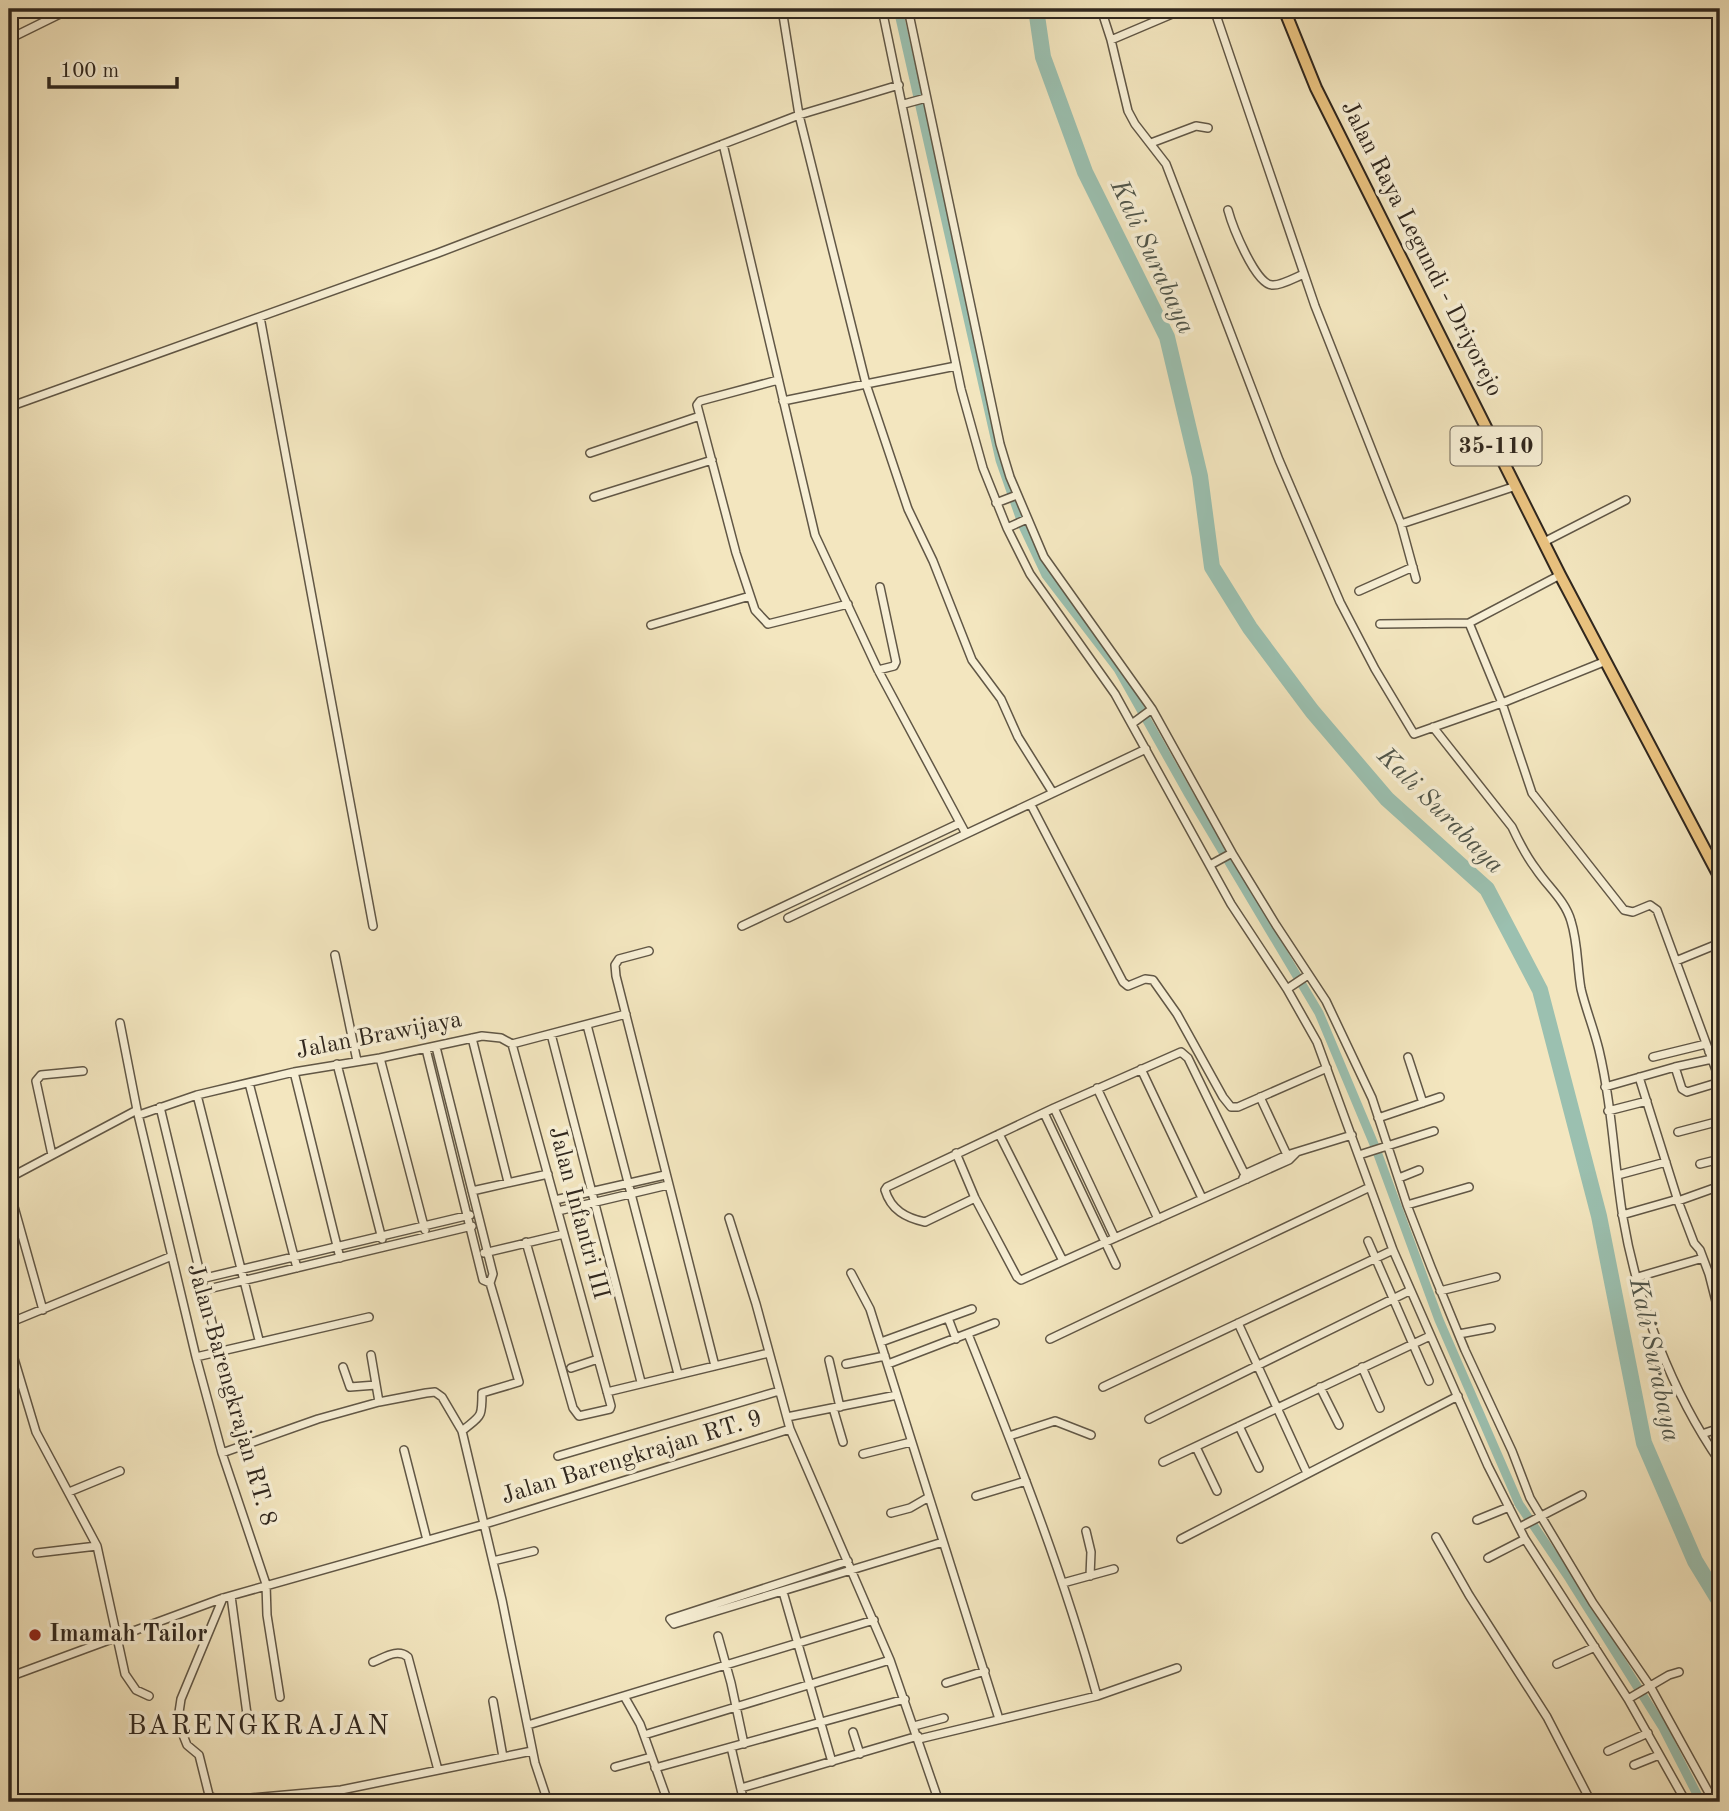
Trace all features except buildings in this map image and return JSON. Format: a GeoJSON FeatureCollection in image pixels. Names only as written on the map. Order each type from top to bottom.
{"type":"FeatureCollection","features":[{"type":"Feature","properties":{"kind":"main road","name":"Jalan Raya Legundi - Driyorejo"},"geometry":{"type":"LineString","coordinates":[[1284,9],[1316,88],[1560,575],[1720,878]]}},
{"type":"Feature","properties":{"kind":"street"},"geometry":{"type":"LineString","coordinates":[[9,38],[69,9]]}},
{"type":"Feature","properties":{"kind":"street"},"geometry":{"type":"LineString","coordinates":[[782,9],[799,116],[866,384],[908,509],[933,561],[972,660],[1001,699],[1018,737],[1053,793]]}},
{"type":"Feature","properties":{"kind":"street"},"geometry":{"type":"LineString","coordinates":[[882,9],[899,85],[907,103],[956,366],[972,433],[998,503],[1030,574],[1135,721],[1146,749],[1213,863],[1231,904],[1290,987],[1317,1042],[1409,1291],[1509,1507],[1522,1526],[1525,1539],[1595,1647],[1632,1697],[1659,1755],[1686,1802]]}},
{"type":"Feature","properties":{"kind":"street"},"geometry":{"type":"LineString","coordinates":[[908,9],[1000,444],[1026,520],[1044,557],[1151,710],[1231,853],[1307,976],[1325,1000],[1372,1098],[1407,1205],[1440,1291],[1512,1451],[1530,1498],[1593,1603],[1649,1687],[1714,1802]]}},
{"type":"Feature","properties":{"kind":"street"},"geometry":{"type":"LineString","coordinates":[[1101,9],[1128,111],[1166,164],[1279,460],[1340,602],[1413,733],[1502,703],[1606,661]]}},
{"type":"Feature","properties":{"kind":"street"},"geometry":{"type":"LineString","coordinates":[[1111,40],[1184,9]]}},
{"type":"Feature","properties":{"kind":"street"},"geometry":{"type":"LineString","coordinates":[[1214,9],[1304,274],[1401,524],[1416,579]]}},
{"type":"Feature","properties":{"kind":"street"},"geometry":{"type":"LineString","coordinates":[[9,407],[438,253],[799,116],[899,85]]}},
{"type":"Feature","properties":{"kind":"street"},"geometry":{"type":"LineString","coordinates":[[907,103],[925,98]]}},
{"type":"Feature","properties":{"kind":"street"},"geometry":{"type":"LineString","coordinates":[[1151,143],[1196,126],[1209,128]]}},
{"type":"Feature","properties":{"kind":"street"},"geometry":{"type":"LineString","coordinates":[[723,144],[775,381],[783,401],[814,535],[878,670],[966,834]]}},
{"type":"Feature","properties":{"kind":"street"},"geometry":{"type":"LineString","coordinates":[[1228,210],[1235,234],[1247,257],[1269,285],[1304,274]]}},
{"type":"Feature","properties":{"kind":"street"},"geometry":{"type":"LineString","coordinates":[[260,317],[373,926]]}},
{"type":"Feature","properties":{"kind":"street"},"geometry":{"type":"LineString","coordinates":[[783,401],[956,366]]}},
{"type":"Feature","properties":{"kind":"street"},"geometry":{"type":"LineString","coordinates":[[775,381],[699,402],[697,405],[736,553],[758,614],[769,624],[845,605]]}},
{"type":"Feature","properties":{"kind":"street"},"geometry":{"type":"LineString","coordinates":[[590,453],[700,416]]}},
{"type":"Feature","properties":{"kind":"street"},"geometry":{"type":"LineString","coordinates":[[594,497],[712,460]]}},
{"type":"Feature","properties":{"kind":"street"},"geometry":{"type":"LineString","coordinates":[[1401,524],[1516,486]]}},
{"type":"Feature","properties":{"kind":"street"},"geometry":{"type":"LineString","coordinates":[[998,503],[1016,496]]}},
{"type":"Feature","properties":{"kind":"street"},"geometry":{"type":"LineString","coordinates":[[1544,542],[1626,500]]}},
{"type":"Feature","properties":{"kind":"street"},"geometry":{"type":"LineString","coordinates":[[1010,526],[1026,520]]}},
{"type":"Feature","properties":{"kind":"street"},"geometry":{"type":"LineString","coordinates":[[1359,591],[1413,567]]}},
{"type":"Feature","properties":{"kind":"street"},"geometry":{"type":"LineString","coordinates":[[1380,624],[1469,623],[1560,575]]}},
{"type":"Feature","properties":{"kind":"street"},"geometry":{"type":"LineString","coordinates":[[878,670],[894,666],[896,662],[880,587]]}},
{"type":"Feature","properties":{"kind":"street"},"geometry":{"type":"LineString","coordinates":[[651,625],[750,596]]}},
{"type":"Feature","properties":{"kind":"street"},"geometry":{"type":"LineString","coordinates":[[1469,623],[1502,703],[1532,793],[1624,910],[1633,912],[1650,905],[1657,909],[1720,1082],[1683,1092],[1675,1068]]}},
{"type":"Feature","properties":{"kind":"street"},"geometry":{"type":"LineString","coordinates":[[1135,721],[1151,710]]}},
{"type":"Feature","properties":{"kind":"street"},"geometry":{"type":"LineString","coordinates":[[1433,727],[1512,827],[1521,846],[1570,917],[1576,940],[1582,990],[1599,1051],[1622,1214],[1638,1278],[1663,1357],[1702,1434],[1719,1458]]}},
{"type":"Feature","properties":{"kind":"street"},"geometry":{"type":"LineString","coordinates":[[788,918],[1146,749]]}},
{"type":"Feature","properties":{"kind":"street"},"geometry":{"type":"LineString","coordinates":[[1031,805],[1124,984],[1127,986],[1146,979],[1153,980],[1177,1014],[1231,1107],[1238,1107],[1326,1068]]}},
{"type":"Feature","properties":{"kind":"street"},"geometry":{"type":"LineString","coordinates":[[742,926],[960,823]]}},
{"type":"Feature","properties":{"kind":"street"},"geometry":{"type":"LineString","coordinates":[[1213,863],[1231,853]]}},
{"type":"Feature","properties":{"kind":"street"},"geometry":{"type":"LineString","coordinates":[[1676,961],[1720,943]]}},
{"type":"Feature","properties":{"kind":"street"},"geometry":{"type":"LineString","coordinates":[[649,951],[617,961],[616,976],[715,1366]]}},
{"type":"Feature","properties":{"kind":"street"},"geometry":{"type":"LineString","coordinates":[[335,955],[356,1061]]}},
{"type":"Feature","properties":{"kind":"street"},"geometry":{"type":"LineString","coordinates":[[1290,987],[1307,976]]}},
{"type":"Feature","properties":{"kind":"street","name":"Jalan Brawijaya"},"geometry":{"type":"LineString","coordinates":[[9,1178],[138,1113],[197,1096],[294,1072],[380,1058],[472,1038],[492,1036],[512,1044],[626,1014]]}},
{"type":"Feature","properties":{"kind":"street","name":"Jalan Barengkrajan RT. 8"},"geometry":{"type":"LineString","coordinates":[[120,1023],[138,1113],[196,1357],[222,1453],[266,1584],[267,1615],[280,1697]]}},
{"type":"Feature","properties":{"kind":"street"},"geometry":{"type":"LineString","coordinates":[[587,1025],[678,1374]]}},
{"type":"Feature","properties":{"kind":"street"},"geometry":{"type":"LineString","coordinates":[[551,1034],[641,1382]]}},
{"type":"Feature","properties":{"kind":"street"},"geometry":{"type":"LineString","coordinates":[[472,1038],[509,1182]]}},
{"type":"Feature","properties":{"kind":"street","name":"Jalan Infantri III"},"geometry":{"type":"LineString","coordinates":[[512,1044],[607,1392]]}},
{"type":"Feature","properties":{"kind":"street"},"geometry":{"type":"LineString","coordinates":[[436,1047],[493,1274],[491,1283],[519,1382],[482,1393],[484,1406],[481,1414],[462,1431]]}},
{"type":"Feature","properties":{"kind":"street"},"geometry":{"type":"LineString","coordinates":[[1605,1087],[1675,1068],[1720,1048]]}},
{"type":"Feature","properties":{"kind":"street"},"geometry":{"type":"LineString","coordinates":[[426,1049],[483,1280],[491,1283]]}},
{"type":"Feature","properties":{"kind":"street"},"geometry":{"type":"LineString","coordinates":[[1653,1057],[1709,1052]]}},
{"type":"Feature","properties":{"kind":"street"},"geometry":{"type":"LineString","coordinates":[[975,1198],[925,1222],[901,1213],[885,1193],[887,1187],[957,1153],[1097,1088],[1175,1054],[1184,1053],[1245,1178]]}},
{"type":"Feature","properties":{"kind":"street"},"geometry":{"type":"LineString","coordinates":[[380,1058],[427,1237]]}},
{"type":"Feature","properties":{"kind":"street"},"geometry":{"type":"LineString","coordinates":[[1408,1058],[1423,1103]]}},
{"type":"Feature","properties":{"kind":"street"},"geometry":{"type":"LineString","coordinates":[[337,1064],[384,1247]]}},
{"type":"Feature","properties":{"kind":"street"},"geometry":{"type":"LineString","coordinates":[[1141,1069],[1202,1198]]}},
{"type":"Feature","properties":{"kind":"street"},"geometry":{"type":"LineString","coordinates":[[52,1155],[36,1081],[41,1075],[83,1071]]}},
{"type":"Feature","properties":{"kind":"street"},"geometry":{"type":"LineString","coordinates":[[294,1072],[340,1258]]}},
{"type":"Feature","properties":{"kind":"street"},"geometry":{"type":"LineString","coordinates":[[1639,1077],[1678,1200],[1694,1243],[1703,1258],[1720,1317]]}},
{"type":"Feature","properties":{"kind":"street"},"geometry":{"type":"LineString","coordinates":[[249,1083],[298,1268]]}},
{"type":"Feature","properties":{"kind":"street"},"geometry":{"type":"LineString","coordinates":[[1097,1088],[1158,1219]]}},
{"type":"Feature","properties":{"kind":"street"},"geometry":{"type":"LineString","coordinates":[[197,1096],[259,1340]]}},
{"type":"Feature","properties":{"kind":"street"},"geometry":{"type":"LineString","coordinates":[[1260,1097],[1291,1156]]}},
{"type":"Feature","properties":{"kind":"street"},"geometry":{"type":"LineString","coordinates":[[1378,1118],[1440,1097]]}},
{"type":"Feature","properties":{"kind":"street"},"geometry":{"type":"LineString","coordinates":[[1608,1111],[1647,1101]]}},
{"type":"Feature","properties":{"kind":"street"},"geometry":{"type":"LineString","coordinates":[[160,1107],[219,1352]]}},
{"type":"Feature","properties":{"kind":"street"},"geometry":{"type":"LineString","coordinates":[[1055,1108],[1115,1238]]}},
{"type":"Feature","properties":{"kind":"street"},"geometry":{"type":"LineString","coordinates":[[1044,1113],[1116,1265]]}},
{"type":"Feature","properties":{"kind":"street"},"geometry":{"type":"LineString","coordinates":[[1678,1132],[1720,1121]]}},
{"type":"Feature","properties":{"kind":"street"},"geometry":{"type":"LineString","coordinates":[[1362,1158],[1434,1130]]}},
{"type":"Feature","properties":{"kind":"street"},"geometry":{"type":"LineString","coordinates":[[999,1134],[1063,1261]]}},
{"type":"Feature","properties":{"kind":"street"},"geometry":{"type":"LineString","coordinates":[[957,1153],[975,1198],[1019,1280],[1322,1142],[1352,1135]]}},
{"type":"Feature","properties":{"kind":"street"},"geometry":{"type":"LineString","coordinates":[[1700,1164],[1720,1159]]}},
{"type":"Feature","properties":{"kind":"street"},"geometry":{"type":"LineString","coordinates":[[1618,1175],[1666,1162]]}},
{"type":"Feature","properties":{"kind":"street"},"geometry":{"type":"LineString","coordinates":[[1399,1178],[1419,1170]]}},
{"type":"Feature","properties":{"kind":"street"},"geometry":{"type":"LineString","coordinates":[[472,1191],[548,1174]]}},
{"type":"Feature","properties":{"kind":"street"},"geometry":{"type":"LineString","coordinates":[[555,1200],[665,1175]]}},
{"type":"Feature","properties":{"kind":"street"},"geometry":{"type":"LineString","coordinates":[[558,1211],[668,1185]]}},
{"type":"Feature","properties":{"kind":"street"},"geometry":{"type":"LineString","coordinates":[[1622,1214],[1720,1186]]}},
{"type":"Feature","properties":{"kind":"street"},"geometry":{"type":"LineString","coordinates":[[1050,1339],[1370,1187]]}},
{"type":"Feature","properties":{"kind":"street"},"geometry":{"type":"LineString","coordinates":[[1407,1205],[1469,1187]]}},
{"type":"Feature","properties":{"kind":"street"},"geometry":{"type":"LineString","coordinates":[[9,1189],[43,1310]]}},
{"type":"Feature","properties":{"kind":"street"},"geometry":{"type":"LineString","coordinates":[[201,1279],[478,1213]]}},
{"type":"Feature","properties":{"kind":"street"},"geometry":{"type":"LineString","coordinates":[[729,1219],[756,1304],[790,1429],[890,1660],[939,1802]]}},
{"type":"Feature","properties":{"kind":"street"},"geometry":{"type":"LineString","coordinates":[[204,1290],[480,1224]]}},
{"type":"Feature","properties":{"kind":"street"},"geometry":{"type":"LineString","coordinates":[[477,1256],[564,1234]]}},
{"type":"Feature","properties":{"kind":"street"},"geometry":{"type":"LineString","coordinates":[[1368,1241],[1429,1381]]}},
{"type":"Feature","properties":{"kind":"street"},"geometry":{"type":"LineString","coordinates":[[526,1242],[562,1371],[579,1416],[611,1408],[607,1392],[769,1353]]}},
{"type":"Feature","properties":{"kind":"street"},"geometry":{"type":"LineString","coordinates":[[1103,1387],[1393,1250]]}},
{"type":"Feature","properties":{"kind":"street"},"geometry":{"type":"LineString","coordinates":[[9,1323],[172,1256]]}},
{"type":"Feature","properties":{"kind":"street"},"geometry":{"type":"LineString","coordinates":[[1638,1278],[1703,1258]]}},
{"type":"Feature","properties":{"kind":"street"},"geometry":{"type":"LineString","coordinates":[[851,1273],[865,1298],[881,1342],[999,1719]]}},
{"type":"Feature","properties":{"kind":"street"},"geometry":{"type":"LineString","coordinates":[[1440,1291],[1496,1277]]}},
{"type":"Feature","properties":{"kind":"street"},"geometry":{"type":"LineString","coordinates":[[1149,1419],[1409,1291]]}},
{"type":"Feature","properties":{"kind":"street"},"geometry":{"type":"LineString","coordinates":[[881,1342],[972,1309]]}},
{"type":"Feature","properties":{"kind":"street"},"geometry":{"type":"LineString","coordinates":[[196,1357],[259,1340],[369,1317]]}},
{"type":"Feature","properties":{"kind":"street"},"geometry":{"type":"LineString","coordinates":[[948,1318],[956,1339]]}},
{"type":"Feature","properties":{"kind":"street"},"geometry":{"type":"LineString","coordinates":[[888,1364],[995,1323]]}},
{"type":"Feature","properties":{"kind":"street"},"geometry":{"type":"LineString","coordinates":[[1238,1323],[1307,1473]]}},
{"type":"Feature","properties":{"kind":"street"},"geometry":{"type":"LineString","coordinates":[[1459,1334],[1491,1328]]}},
{"type":"Feature","properties":{"kind":"street"},"geometry":{"type":"LineString","coordinates":[[968,1334],[1063,1583],[1097,1696]]}},
{"type":"Feature","properties":{"kind":"street"},"geometry":{"type":"LineString","coordinates":[[1163,1462],[1430,1336]]}},
{"type":"Feature","properties":{"kind":"street"},"geometry":{"type":"LineString","coordinates":[[9,1342],[36,1432],[97,1546],[115,1636],[127,1679],[136,1690],[149,1696]]}},
{"type":"Feature","properties":{"kind":"street"},"geometry":{"type":"LineString","coordinates":[[222,1453],[318,1419],[379,1402],[370,1355]]}},
{"type":"Feature","properties":{"kind":"street"},"geometry":{"type":"LineString","coordinates":[[846,1364],[885,1356]]}},
{"type":"Feature","properties":{"kind":"street"},"geometry":{"type":"LineString","coordinates":[[571,1368],[598,1359]]}},
{"type":"Feature","properties":{"kind":"street"},"geometry":{"type":"LineString","coordinates":[[829,1360],[843,1442]]}},
{"type":"Feature","properties":{"kind":"street"},"geometry":{"type":"LineString","coordinates":[[343,1367],[350,1387],[376,1385]]}},
{"type":"Feature","properties":{"kind":"street"},"geometry":{"type":"LineString","coordinates":[[1362,1367],[1380,1408]]}},
{"type":"Feature","properties":{"kind":"street"},"geometry":{"type":"LineString","coordinates":[[1320,1387],[1339,1426]]}},
{"type":"Feature","properties":{"kind":"street"},"geometry":{"type":"LineString","coordinates":[[558,1456],[779,1391]]}},
{"type":"Feature","properties":{"kind":"street","name":"Jalan Barengkrajan RT. 9"},"geometry":{"type":"LineString","coordinates":[[379,1402],[435,1392],[442,1398],[462,1431],[485,1524],[532,1751],[548,1802]]}},
{"type":"Feature","properties":{"kind":"street"},"geometry":{"type":"LineString","coordinates":[[787,1417],[897,1395]]}},
{"type":"Feature","properties":{"kind":"street"},"geometry":{"type":"LineString","coordinates":[[1181,1539],[1458,1396]]}},
{"type":"Feature","properties":{"kind":"street"},"geometry":{"type":"LineString","coordinates":[[1009,1436],[1055,1421],[1091,1435]]}},
{"type":"Feature","properties":{"kind":"street"},"geometry":{"type":"LineString","coordinates":[[1238,1426],[1259,1468]]}},
{"type":"Feature","properties":{"kind":"street"},"geometry":{"type":"LineString","coordinates":[[1702,1434],[1720,1428]]}},
{"type":"Feature","properties":{"kind":"street","name":"Jalan Barengkrajan RT. 9"},"geometry":{"type":"LineString","coordinates":[[9,1677],[115,1636],[266,1584],[485,1524],[790,1429]]}},
{"type":"Feature","properties":{"kind":"street"},"geometry":{"type":"LineString","coordinates":[[863,1454],[911,1442]]}},
{"type":"Feature","properties":{"kind":"street"},"geometry":{"type":"LineString","coordinates":[[1196,1447],[1217,1491]]}},
{"type":"Feature","properties":{"kind":"street"},"geometry":{"type":"LineString","coordinates":[[404,1450],[427,1540]]}},
{"type":"Feature","properties":{"kind":"street"},"geometry":{"type":"LineString","coordinates":[[69,1492],[120,1471]]}},
{"type":"Feature","properties":{"kind":"street"},"geometry":{"type":"LineString","coordinates":[[976,1496],[1026,1481]]}},
{"type":"Feature","properties":{"kind":"street"},"geometry":{"type":"LineString","coordinates":[[1522,1526],[1581,1495]]}},
{"type":"Feature","properties":{"kind":"street"},"geometry":{"type":"LineString","coordinates":[[891,1513],[910,1508],[929,1497]]}},
{"type":"Feature","properties":{"kind":"street"},"geometry":{"type":"LineString","coordinates":[[1477,1521],[1509,1507]]}},
{"type":"Feature","properties":{"kind":"street"},"geometry":{"type":"LineString","coordinates":[[1086,1531],[1091,1552],[1090,1576]]}},
{"type":"Feature","properties":{"kind":"street"},"geometry":{"type":"LineString","coordinates":[[1436,1536],[1469,1595],[1546,1717],[1591,1802]]}},
{"type":"Feature","properties":{"kind":"street"},"geometry":{"type":"LineString","coordinates":[[1488,1558],[1525,1539]]}},
{"type":"Feature","properties":{"kind":"street"},"geometry":{"type":"LineString","coordinates":[[848,1561],[670,1619],[674,1624],[943,1542]]}},
{"type":"Feature","properties":{"kind":"street"},"geometry":{"type":"LineString","coordinates":[[37,1553],[97,1546]]}},
{"type":"Feature","properties":{"kind":"street"},"geometry":{"type":"LineString","coordinates":[[493,1561],[534,1551]]}},
{"type":"Feature","properties":{"kind":"street"},"geometry":{"type":"LineString","coordinates":[[1063,1583],[1114,1569]]}},
{"type":"Feature","properties":{"kind":"street"},"geometry":{"type":"LineString","coordinates":[[757,1590],[760,1599]]}},
{"type":"Feature","properties":{"kind":"street"},"geometry":{"type":"LineString","coordinates":[[783,1592],[832,1762]]}},
{"type":"Feature","properties":{"kind":"street"},"geometry":{"type":"LineString","coordinates":[[227,1597],[249,1729]]}},
{"type":"Feature","properties":{"kind":"street"},"geometry":{"type":"LineString","coordinates":[[227,1597],[179,1705],[178,1719],[184,1740],[199,1755],[212,1799],[294,1799],[532,1751]]}},
{"type":"Feature","properties":{"kind":"street"},"geometry":{"type":"LineString","coordinates":[[528,1725],[874,1620]]}},
{"type":"Feature","properties":{"kind":"street"},"geometry":{"type":"LineString","coordinates":[[718,1636],[744,1744]]}},
{"type":"Feature","properties":{"kind":"street"},"geometry":{"type":"LineString","coordinates":[[1557,1664],[1595,1647]]}},
{"type":"Feature","properties":{"kind":"street"},"geometry":{"type":"LineString","coordinates":[[373,1662],[395,1653],[403,1653],[408,1657],[438,1770]]}},
{"type":"Feature","properties":{"kind":"street"},"geometry":{"type":"LineString","coordinates":[[644,1735],[890,1660]]}},
{"type":"Feature","properties":{"kind":"street"},"geometry":{"type":"LineString","coordinates":[[741,1787],[918,1737],[1097,1696],[1177,1668]]}},
{"type":"Feature","properties":{"kind":"street"},"geometry":{"type":"LineString","coordinates":[[946,1683],[985,1671]]}},
{"type":"Feature","properties":{"kind":"street"},"geometry":{"type":"LineString","coordinates":[[1632,1697],[1679,1672]]}},
{"type":"Feature","properties":{"kind":"street"},"geometry":{"type":"LineString","coordinates":[[624,1696],[644,1735],[668,1802]]}},
{"type":"Feature","properties":{"kind":"street"},"geometry":{"type":"LineString","coordinates":[[655,1768],[905,1699]]}},
{"type":"Feature","properties":{"kind":"street"},"geometry":{"type":"LineString","coordinates":[[493,1701],[503,1757]]}},
{"type":"Feature","properties":{"kind":"street"},"geometry":{"type":"LineString","coordinates":[[914,1726],[944,1718]]}},
{"type":"Feature","properties":{"kind":"street"},"geometry":{"type":"LineString","coordinates":[[853,1732],[860,1754]]}},
{"type":"Feature","properties":{"kind":"street"},"geometry":{"type":"LineString","coordinates":[[1608,1751],[1648,1733]]}},
{"type":"Feature","properties":{"kind":"street"},"geometry":{"type":"LineString","coordinates":[[731,1747],[744,1802]]}},
{"type":"Feature","properties":{"kind":"street"},"geometry":{"type":"LineString","coordinates":[[1634,1765],[1659,1755]]}},
{"type":"Feature","properties":{"kind":"street"},"geometry":{"type":"LineString","coordinates":[[615,1767],[651,1756]]}},
{"type":"Feature","properties":{"kind":"waterway"},"geometry":{"type":"LineString","coordinates":[[898,9],[1000,460],[1023,526],[1046,575],[1118,669],[1189,795],[1319,1013],[1376,1149],[1439,1320],[1519,1504],[1662,1726],[1701,1802]]}},
{"type":"Feature","properties":{"kind":"waterway","name":"Kali Surabaya"},"geometry":{"type":"LineString","coordinates":[[1036,9],[1043,57],[1085,172],[1167,337],[1200,476],[1212,567],[1250,628],[1312,711],[1387,799],[1487,889],[1540,990],[1599,1216],[1644,1443],[1695,1561],[1720,1602]]}},
{"type":"Feature","properties":{"kind":"place","name":"Imamah Tailor"},"geometry":{"type":"Point","coordinates":[35,1635]}},
{"type":"Feature","properties":{"kind":"district","name":"BARENGKRAJAN"},"geometry":{"type":"Point","coordinates":[259,1727]}}]}
